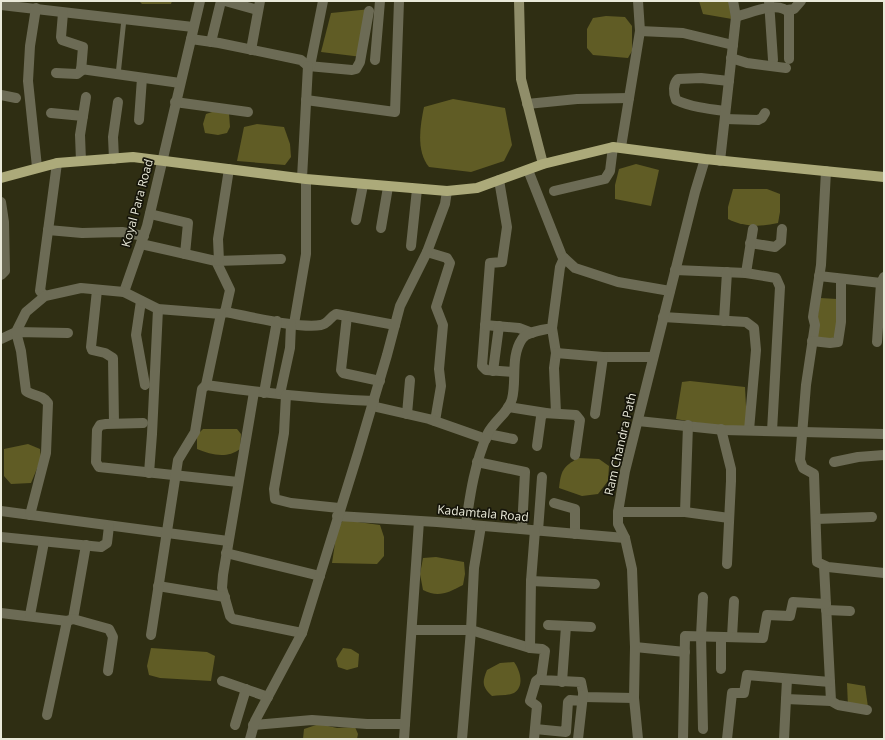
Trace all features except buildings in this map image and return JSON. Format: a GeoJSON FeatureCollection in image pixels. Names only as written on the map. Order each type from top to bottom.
{"type":"FeatureCollection","features":[{"type":"Feature","properties":{"kind":"main road"},"geometry":{"type":"LineString","coordinates":[[1,178],[37,167],[57,163],[114,158],[133,158],[363,185],[447,191],[477,188],[543,164],[617,147],[720,161],[884,177]]}},
{"type":"Feature","properties":{"kind":"street","name":"Koyal Para Road"},"geometry":{"type":"LineString","coordinates":[[124,292],[150,214],[175,102],[200,1]]}},
{"type":"Feature","properties":{"kind":"street"},"geometry":{"type":"LineString","coordinates":[[211,42],[221,1]]}},
{"type":"Feature","properties":{"kind":"street"},"geometry":{"type":"LineString","coordinates":[[224,1],[259,6],[251,50]]}},
{"type":"Feature","properties":{"kind":"street"},"geometry":{"type":"LineString","coordinates":[[283,395],[293,324],[306,254],[304,178],[306,100],[309,66],[322,1]]}},
{"type":"Feature","properties":{"kind":"street"},"geometry":{"type":"LineString","coordinates":[[375,60],[380,1]]}},
{"type":"Feature","properties":{"kind":"street"},"geometry":{"type":"LineString","coordinates":[[306,100],[395,112],[399,1]]}},
{"type":"Feature","properties":{"kind":"street"},"geometry":{"type":"LineString","coordinates":[[519,1],[520,68],[527,104],[543,164]]}},
{"type":"Feature","properties":{"kind":"street"},"geometry":{"type":"LineString","coordinates":[[554,192],[605,179],[610,171],[629,98],[640,31],[638,1]]}},
{"type":"Feature","properties":{"kind":"street"},"geometry":{"type":"LineString","coordinates":[[720,161],[736,17],[733,1]]}},
{"type":"Feature","properties":{"kind":"street"},"geometry":{"type":"LineString","coordinates":[[736,17],[769,4],[787,10],[794,9],[801,1]]}},
{"type":"Feature","properties":{"kind":"street"},"geometry":{"type":"LineString","coordinates":[[769,4],[773,60]]}},
{"type":"Feature","properties":{"kind":"street"},"geometry":{"type":"LineString","coordinates":[[1,5],[41,6],[63,13],[193,27]]}},
{"type":"Feature","properties":{"kind":"street"},"geometry":{"type":"LineString","coordinates":[[37,167],[28,81],[30,46],[41,6]]}},
{"type":"Feature","properties":{"kind":"street"},"geometry":{"type":"LineString","coordinates":[[191,40],[211,42],[301,60],[309,66],[356,69],[360,62],[369,10]]}},
{"type":"Feature","properties":{"kind":"street"},"geometry":{"type":"LineString","coordinates":[[731,58],[747,63],[787,63],[789,13],[787,10]]}},
{"type":"Feature","properties":{"kind":"street"},"geometry":{"type":"LineString","coordinates":[[56,73],[80,74],[81,69],[83,47],[62,40],[61,38],[63,13]]}},
{"type":"Feature","properties":{"kind":"street"},"geometry":{"type":"LineString","coordinates":[[640,31],[683,33],[733,45]]}},
{"type":"Feature","properties":{"kind":"street"},"geometry":{"type":"LineString","coordinates":[[81,69],[180,83]]}},
{"type":"Feature","properties":{"kind":"street"},"geometry":{"type":"LineString","coordinates":[[139,120],[142,78]]}},
{"type":"Feature","properties":{"kind":"street"},"geometry":{"type":"LineString","coordinates":[[729,81],[701,78],[678,79],[675,82],[674,94],[676,100],[680,102],[725,115],[758,120],[762,118],[765,113]]}},
{"type":"Feature","properties":{"kind":"street"},"geometry":{"type":"LineString","coordinates":[[1,95],[16,98]]}},
{"type":"Feature","properties":{"kind":"street"},"geometry":{"type":"LineString","coordinates":[[81,161],[80,135],[86,96]]}},
{"type":"Feature","properties":{"kind":"street"},"geometry":{"type":"LineString","coordinates":[[527,104],[577,99],[629,98]]}},
{"type":"Feature","properties":{"kind":"street"},"geometry":{"type":"LineString","coordinates":[[114,158],[113,137],[118,102]]}},
{"type":"Feature","properties":{"kind":"street"},"geometry":{"type":"LineString","coordinates":[[175,102],[248,112]]}},
{"type":"Feature","properties":{"kind":"street"},"geometry":{"type":"LineString","coordinates":[[51,113],[83,116]]}},
{"type":"Feature","properties":{"kind":"street","name":"Ram Chandra Path"},"geometry":{"type":"LineString","coordinates":[[638,739],[634,698],[635,647],[632,569],[626,538],[618,524],[618,512],[625,471],[704,159]]}},
{"type":"Feature","properties":{"kind":"street"},"geometry":{"type":"LineString","coordinates":[[45,296],[40,291],[57,163]]}},
{"type":"Feature","properties":{"kind":"street"},"geometry":{"type":"LineString","coordinates":[[151,635],[178,460],[195,432],[202,389],[206,385],[230,290],[217,261],[219,232],[229,169]]}},
{"type":"Feature","properties":{"kind":"street"},"geometry":{"type":"LineString","coordinates":[[528,170],[562,256],[575,268],[618,282],[670,291]]}},
{"type":"Feature","properties":{"kind":"street"},"geometry":{"type":"LineString","coordinates":[[826,172],[819,276],[813,317],[815,325],[801,432],[801,466],[814,474],[816,559],[820,565],[884,573]]}},
{"type":"Feature","properties":{"kind":"street"},"geometry":{"type":"LineString","coordinates":[[499,180],[507,227],[502,262],[490,263],[482,366],[486,370],[513,372]]}},
{"type":"Feature","properties":{"kind":"street"},"geometry":{"type":"LineString","coordinates":[[356,220],[363,185]]}},
{"type":"Feature","properties":{"kind":"street"},"geometry":{"type":"LineString","coordinates":[[381,228],[388,186]]}},
{"type":"Feature","properties":{"kind":"street"},"geometry":{"type":"LineString","coordinates":[[411,246],[417,189]]}},
{"type":"Feature","properties":{"kind":"street"},"geometry":{"type":"LineString","coordinates":[[250,739],[254,725],[302,633],[338,512],[380,381],[400,306],[427,252],[445,204],[447,191]]}},
{"type":"Feature","properties":{"kind":"street"},"geometry":{"type":"LineString","coordinates":[[1,202],[4,222],[5,271],[1,275]]}},
{"type":"Feature","properties":{"kind":"street"},"geometry":{"type":"LineString","coordinates":[[150,214],[188,223],[185,254]]}},
{"type":"Feature","properties":{"kind":"street"},"geometry":{"type":"LineString","coordinates":[[746,273],[753,229]]}},
{"type":"Feature","properties":{"kind":"street"},"geometry":{"type":"LineString","coordinates":[[750,243],[775,248],[781,242],[782,229]]}},
{"type":"Feature","properties":{"kind":"street"},"geometry":{"type":"LineString","coordinates":[[48,230],[82,233],[122,232],[185,254],[217,261],[281,259]]}},
{"type":"Feature","properties":{"kind":"street"},"geometry":{"type":"LineString","coordinates":[[427,252],[447,258],[450,263],[436,307],[443,325],[439,370],[441,386],[435,421]]}},
{"type":"Feature","properties":{"kind":"street"},"geometry":{"type":"LineString","coordinates":[[551,413],[556,352],[552,328],[560,267],[564,258]]}},
{"type":"Feature","properties":{"kind":"street"},"geometry":{"type":"LineString","coordinates":[[675,270],[746,273],[776,278],[780,287],[772,431]]}},
{"type":"Feature","properties":{"kind":"street"},"geometry":{"type":"LineString","coordinates":[[724,321],[727,272]]}},
{"type":"Feature","properties":{"kind":"street"},"geometry":{"type":"LineString","coordinates":[[819,276],[841,279],[882,280],[877,342]]}},
{"type":"Feature","properties":{"kind":"street"},"geometry":{"type":"LineString","coordinates":[[812,341],[830,344],[838,342],[841,322],[841,279]]}},
{"type":"Feature","properties":{"kind":"street"},"geometry":{"type":"LineString","coordinates":[[30,515],[46,453],[48,403],[39,395],[30,394],[26,391],[21,350],[16,332],[26,312],[45,296],[81,288],[124,292],[158,308],[223,313],[293,324],[324,324],[336,314],[395,325]]}},
{"type":"Feature","properties":{"kind":"street"},"geometry":{"type":"LineString","coordinates":[[97,290],[91,347],[92,350],[105,353],[113,358],[114,424]]}},
{"type":"Feature","properties":{"kind":"street"},"geometry":{"type":"LineString","coordinates":[[141,301],[136,335],[145,384]]}},
{"type":"Feature","properties":{"kind":"street"},"geometry":{"type":"LineString","coordinates":[[149,473],[158,308]]}},
{"type":"Feature","properties":{"kind":"street"},"geometry":{"type":"LineString","coordinates":[[347,316],[341,370],[343,373],[380,381]]}},
{"type":"Feature","properties":{"kind":"street"},"geometry":{"type":"LineString","coordinates":[[663,317],[750,323],[755,332],[756,350],[749,430]]}},
{"type":"Feature","properties":{"kind":"street"},"geometry":{"type":"LineString","coordinates":[[277,321],[238,482],[226,553],[222,588],[226,596],[228,612],[233,619],[302,633]]}},
{"type":"Feature","properties":{"kind":"street"},"geometry":{"type":"LineString","coordinates":[[485,324],[519,328],[532,333]]}},
{"type":"Feature","properties":{"kind":"street"},"geometry":{"type":"LineString","coordinates":[[493,371],[498,326]]}},
{"type":"Feature","properties":{"kind":"street"},"geometry":{"type":"LineString","coordinates":[[466,524],[477,462],[492,426],[508,407],[512,398],[513,372],[522,339],[532,333],[552,328]]}},
{"type":"Feature","properties":{"kind":"street"},"geometry":{"type":"LineString","coordinates":[[1,339],[16,332],[68,333]]}},
{"type":"Feature","properties":{"kind":"street"},"geometry":{"type":"LineString","coordinates":[[556,352],[603,357],[653,357]]}},
{"type":"Feature","properties":{"kind":"street"},"geometry":{"type":"LineString","coordinates":[[595,414],[603,357]]}},
{"type":"Feature","properties":{"kind":"street"},"geometry":{"type":"LineString","coordinates":[[407,414],[410,380]]}},
{"type":"Feature","properties":{"kind":"street"},"geometry":{"type":"LineString","coordinates":[[206,385],[283,395],[373,403],[487,436],[513,439]]}},
{"type":"Feature","properties":{"kind":"street","name":"Kadamtala Road"},"geometry":{"type":"LineString","coordinates":[[283,395],[284,433],[274,490],[275,500],[338,512],[419,521],[626,538]]}},
{"type":"Feature","properties":{"kind":"street"},"geometry":{"type":"LineString","coordinates":[[508,407],[576,415],[580,420],[575,455]]}},
{"type":"Feature","properties":{"kind":"street"},"geometry":{"type":"LineString","coordinates":[[538,446],[541,417],[551,413]]}},
{"type":"Feature","properties":{"kind":"street"},"geometry":{"type":"LineString","coordinates":[[638,421],[721,429],[884,434]]}},
{"type":"Feature","properties":{"kind":"street"},"geometry":{"type":"LineString","coordinates":[[143,423],[100,426],[98,430],[96,462],[99,467],[165,475],[177,474],[238,482]]}},
{"type":"Feature","properties":{"kind":"street"},"geometry":{"type":"LineString","coordinates":[[684,512],[688,426]]}},
{"type":"Feature","properties":{"kind":"street"},"geometry":{"type":"LineString","coordinates":[[721,429],[731,469],[727,564]]}},
{"type":"Feature","properties":{"kind":"street"},"geometry":{"type":"LineString","coordinates":[[834,462],[884,455]]}},
{"type":"Feature","properties":{"kind":"street"},"geometry":{"type":"LineString","coordinates":[[477,462],[525,472],[522,529]]}},
{"type":"Feature","properties":{"kind":"street"},"geometry":{"type":"LineString","coordinates":[[530,648],[531,581],[542,477]]}},
{"type":"Feature","properties":{"kind":"street"},"geometry":{"type":"LineString","coordinates":[[554,503],[575,509],[575,534]]}},
{"type":"Feature","properties":{"kind":"street"},"geometry":{"type":"LineString","coordinates":[[1,511],[228,541]]}},
{"type":"Feature","properties":{"kind":"street"},"geometry":{"type":"LineString","coordinates":[[618,512],[684,512],[729,518]]}},
{"type":"Feature","properties":{"kind":"street"},"geometry":{"type":"LineString","coordinates":[[816,519],[872,517]]}},
{"type":"Feature","properties":{"kind":"street"},"geometry":{"type":"LineString","coordinates":[[404,739],[419,521]]}},
{"type":"Feature","properties":{"kind":"street"},"geometry":{"type":"LineString","coordinates":[[1,538],[105,546],[109,526]]}},
{"type":"Feature","properties":{"kind":"street"},"geometry":{"type":"LineString","coordinates":[[462,739],[471,630],[474,568],[481,526]]}},
{"type":"Feature","properties":{"kind":"street"},"geometry":{"type":"LineString","coordinates":[[30,615],[44,542]]}},
{"type":"Feature","properties":{"kind":"street"},"geometry":{"type":"LineString","coordinates":[[47,715],[86,545]]}},
{"type":"Feature","properties":{"kind":"street"},"geometry":{"type":"LineString","coordinates":[[226,553],[320,576]]}},
{"type":"Feature","properties":{"kind":"street"},"geometry":{"type":"LineString","coordinates":[[824,566],[831,701]]}},
{"type":"Feature","properties":{"kind":"street"},"geometry":{"type":"LineString","coordinates":[[531,581],[595,584]]}},
{"type":"Feature","properties":{"kind":"street"},"geometry":{"type":"LineString","coordinates":[[158,586],[226,596]]}},
{"type":"Feature","properties":{"kind":"street"},"geometry":{"type":"LineString","coordinates":[[703,597],[701,636],[703,729]]}},
{"type":"Feature","properties":{"kind":"street"},"geometry":{"type":"LineString","coordinates":[[732,637],[734,601]]}},
{"type":"Feature","properties":{"kind":"street"},"geometry":{"type":"LineString","coordinates":[[683,739],[684,636],[763,638],[767,615],[790,616],[793,602],[850,611]]}},
{"type":"Feature","properties":{"kind":"street"},"geometry":{"type":"LineString","coordinates":[[1,613],[70,620],[109,629],[112,632],[113,637],[108,671]]}},
{"type":"Feature","properties":{"kind":"street"},"geometry":{"type":"LineString","coordinates":[[548,625],[591,627]]}},
{"type":"Feature","properties":{"kind":"street"},"geometry":{"type":"LineString","coordinates":[[562,682],[566,626]]}},
{"type":"Feature","properties":{"kind":"street"},"geometry":{"type":"LineString","coordinates":[[412,630],[471,630],[530,648],[544,650],[540,678],[536,682],[530,701],[537,706],[535,734],[566,732],[568,702],[570,700],[584,697],[634,698]]}},
{"type":"Feature","properties":{"kind":"street"},"geometry":{"type":"LineString","coordinates":[[721,637],[721,669]]}},
{"type":"Feature","properties":{"kind":"street"},"geometry":{"type":"LineString","coordinates":[[635,647],[685,652]]}},
{"type":"Feature","properties":{"kind":"street"},"geometry":{"type":"LineString","coordinates":[[727,739],[732,693],[744,693],[747,675],[830,682]]}},
{"type":"Feature","properties":{"kind":"street"},"geometry":{"type":"LineString","coordinates":[[540,678],[542,681],[582,683],[578,739]]}},
{"type":"Feature","properties":{"kind":"street"},"geometry":{"type":"LineString","coordinates":[[784,739],[787,679]]}},
{"type":"Feature","properties":{"kind":"street"},"geometry":{"type":"LineString","coordinates":[[222,681],[268,697]]}},
{"type":"Feature","properties":{"kind":"street"},"geometry":{"type":"LineString","coordinates":[[235,725],[246,689]]}},
{"type":"Feature","properties":{"kind":"street"},"geometry":{"type":"LineString","coordinates":[[786,699],[831,701],[838,705],[867,710]]}},
{"type":"Feature","properties":{"kind":"street"},"geometry":{"type":"LineString","coordinates":[[254,725],[312,720],[367,724],[405,724]]}},
{"type":"Feature","properties":{"kind":"lane"},"geometry":{"type":"LineString","coordinates":[[118,75],[124,19]]}},
{"type":"Feature","properties":{"kind":"shaded area"},"geometry":{"type":"Polygon","coordinates":[[[139,1],[172,1],[171,4],[142,4],[139,1]]]}},
{"type":"Feature","properties":{"kind":"shaded area"},"geometry":{"type":"Polygon","coordinates":[[[699,1],[730,1],[732,19],[703,14],[699,1]]]}},
{"type":"Feature","properties":{"kind":"shaded area"},"geometry":{"type":"Polygon","coordinates":[[[371,9],[362,57],[321,52],[331,13],[371,9]]]}},
{"type":"Feature","properties":{"kind":"shaded area"},"geometry":{"type":"Polygon","coordinates":[[[606,16],[625,17],[632,26],[632,51],[628,58],[593,55],[587,48],[587,29],[593,18],[606,16]]]}},
{"type":"Feature","properties":{"kind":"shaded area"},"geometry":{"type":"Polygon","coordinates":[[[453,99],[505,108],[512,145],[504,161],[471,172],[429,167],[422,154],[420,138],[424,107],[453,99]]]}},
{"type":"Feature","properties":{"kind":"shaded area"},"geometry":{"type":"Polygon","coordinates":[[[218,110],[229,113],[230,127],[227,133],[218,135],[205,133],[203,124],[206,114],[218,110]]]}},
{"type":"Feature","properties":{"kind":"shaded area"},"geometry":{"type":"Polygon","coordinates":[[[257,124],[284,127],[290,144],[291,157],[285,165],[237,161],[244,127],[257,124]]]}},
{"type":"Feature","properties":{"kind":"shaded area"},"geometry":{"type":"Polygon","coordinates":[[[636,164],[659,170],[651,206],[615,199],[615,185],[619,169],[636,164]]]}},
{"type":"Feature","properties":{"kind":"shaded area"},"geometry":{"type":"Polygon","coordinates":[[[733,189],[767,189],[780,194],[780,212],[778,223],[753,226],[740,224],[728,219],[728,207],[733,189]]]}},
{"type":"Feature","properties":{"kind":"shaded area"},"geometry":{"type":"Polygon","coordinates":[[[820,298],[837,299],[838,333],[832,339],[815,339],[820,298]]]}},
{"type":"Feature","properties":{"kind":"shaded area"},"geometry":{"type":"Polygon","coordinates":[[[690,381],[745,387],[747,426],[722,427],[676,419],[682,382],[690,381]]]}},
{"type":"Feature","properties":{"kind":"shaded area"},"geometry":{"type":"Polygon","coordinates":[[[203,429],[237,429],[241,434],[240,449],[230,454],[219,455],[197,449],[197,435],[203,429]]]}},
{"type":"Feature","properties":{"kind":"shaded area"},"geometry":{"type":"Polygon","coordinates":[[[28,444],[40,449],[41,459],[31,483],[11,484],[4,476],[4,449],[28,444]]]}},
{"type":"Feature","properties":{"kind":"shaded area"},"geometry":{"type":"Polygon","coordinates":[[[578,458],[599,459],[609,466],[608,481],[598,494],[582,496],[559,488],[562,473],[569,464],[578,458]]]}},
{"type":"Feature","properties":{"kind":"shaded area"},"geometry":{"type":"Polygon","coordinates":[[[343,520],[380,525],[384,537],[384,556],[377,564],[332,563],[337,530],[343,520]]]}},
{"type":"Feature","properties":{"kind":"shaded area"},"geometry":{"type":"Polygon","coordinates":[[[436,557],[464,562],[465,574],[463,585],[443,594],[433,594],[423,590],[420,574],[423,558],[436,557]]]}},
{"type":"Feature","properties":{"kind":"shaded area"},"geometry":{"type":"Polygon","coordinates":[[[151,648],[207,652],[215,656],[211,681],[160,678],[149,675],[147,666],[151,648]]]}},
{"type":"Feature","properties":{"kind":"shaded area"},"geometry":{"type":"Polygon","coordinates":[[[343,648],[351,649],[359,654],[358,667],[347,670],[338,667],[336,659],[343,648]]]}},
{"type":"Feature","properties":{"kind":"shaded area"},"geometry":{"type":"Polygon","coordinates":[[[514,662],[520,673],[520,682],[517,690],[511,694],[492,696],[486,690],[484,684],[484,678],[487,670],[500,663],[514,662]]]}},
{"type":"Feature","properties":{"kind":"shaded area"},"geometry":{"type":"Polygon","coordinates":[[[847,683],[865,686],[868,707],[848,707],[847,683]]]}},
{"type":"Feature","properties":{"kind":"shaded area"},"geometry":{"type":"Polygon","coordinates":[[[319,724],[337,728],[355,727],[358,734],[357,739],[303,739],[304,729],[319,724]]]}}]}
